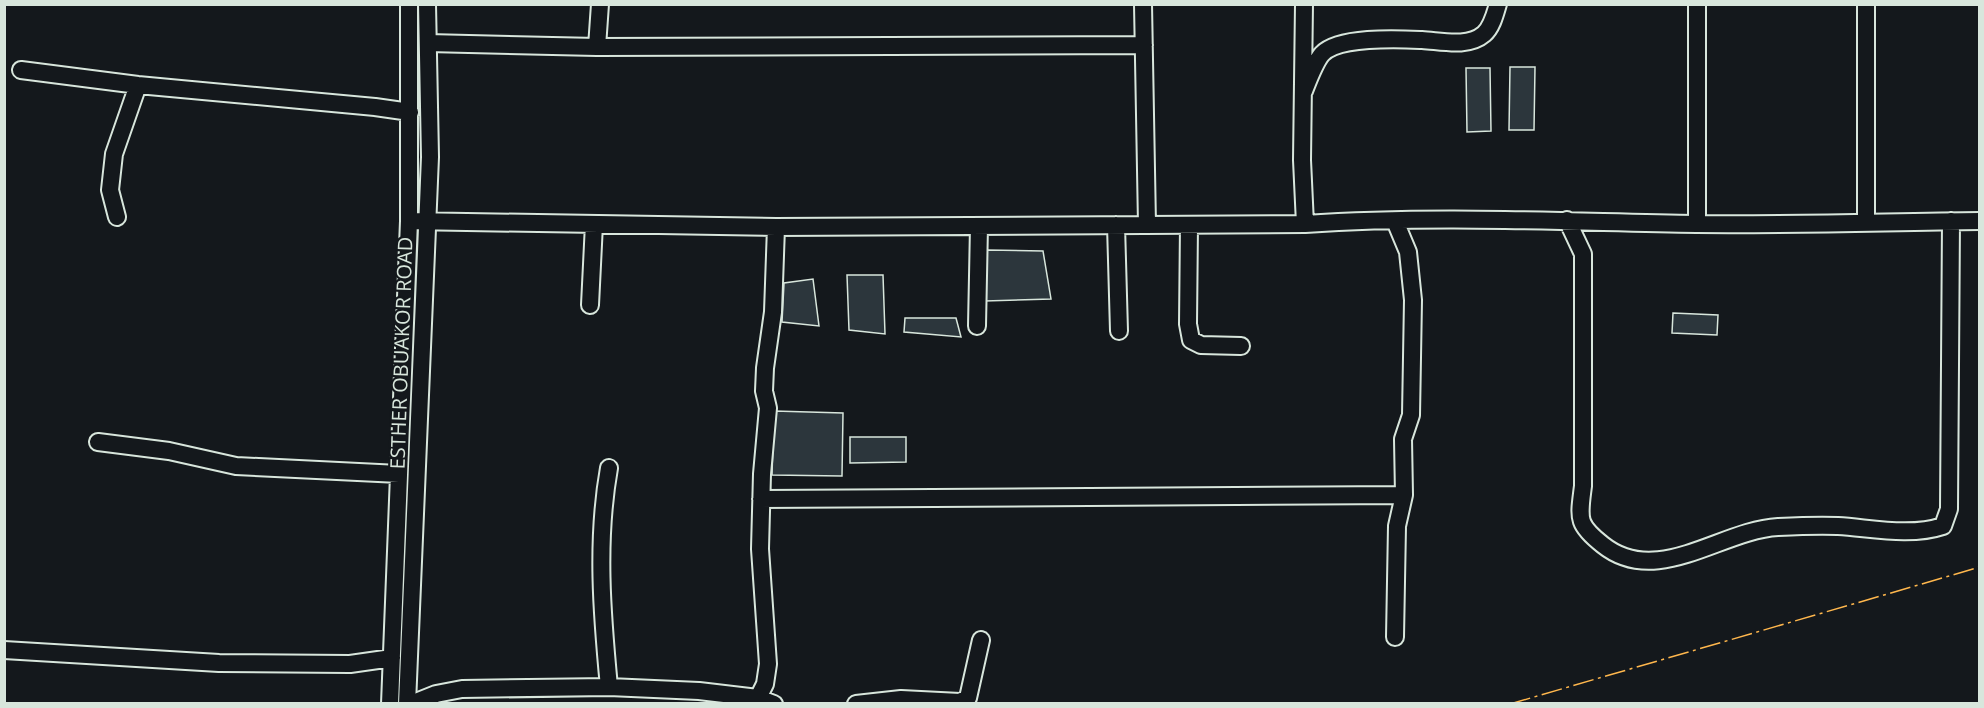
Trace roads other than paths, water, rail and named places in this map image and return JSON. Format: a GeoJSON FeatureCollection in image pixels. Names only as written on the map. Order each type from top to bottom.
{"type":"FeatureCollection","features":[{"type":"Feature","properties":{"kind":"street","name":"ESTHER OBUAKOR ROAD"},"geometry":{"type":"LineString","coordinates":[[390,704],[409,220],[409,4]]}},
{"type":"Feature","properties":{"kind":"street","name":"ESTHER OBUAKOR ROAD"},"geometry":{"type":"LineString","coordinates":[[409,704],[430,157],[427,4]]}},
{"type":"Feature","properties":{"kind":"street"},"geometry":{"type":"LineString","coordinates":[[597,47],[600,4]]}},
{"type":"Feature","properties":{"kind":"street"},"geometry":{"type":"LineString","coordinates":[[1143,4],[1147,225]]}},
{"type":"Feature","properties":{"kind":"street"},"geometry":{"type":"LineString","coordinates":[[1304,4],[1302,160],[1305,224]]}},
{"type":"Feature","properties":{"kind":"street"},"geometry":{"type":"LineString","coordinates":[[1304,92],[1322,54],[1342,43],[1365,40],[1456,42],[1476,40],[1487,32],[1498,4]]}},
{"type":"Feature","properties":{"kind":"street"},"geometry":{"type":"LineString","coordinates":[[1697,4],[1697,224]]}},
{"type":"Feature","properties":{"kind":"street"},"geometry":{"type":"LineString","coordinates":[[1866,4],[1866,222]]}},
{"type":"Feature","properties":{"kind":"street"},"geometry":{"type":"LineString","coordinates":[[428,43],[597,47],[1144,45]]}},
{"type":"Feature","properties":{"kind":"street"},"geometry":{"type":"LineString","coordinates":[[21,70],[138,85],[410,111]]}},
{"type":"Feature","properties":{"kind":"street"},"geometry":{"type":"LineString","coordinates":[[117,217],[110,190],[114,154],[138,85]]}},
{"type":"Feature","properties":{"kind":"street"},"geometry":{"type":"LineString","coordinates":[[409,220],[776,227],[1305,224],[1364,220],[1566,220],[1697,224],[1980,221]]}},
{"type":"Feature","properties":{"kind":"street"},"geometry":{"type":"LineString","coordinates":[[1395,220],[1408,252],[1413,300],[1411,415],[1403,439],[1404,495],[1397,526],[1395,637]]}},
{"type":"Feature","properties":{"kind":"street"},"geometry":{"type":"LineString","coordinates":[[1566,220],[1583,255],[1583,486],[1579,517],[1589,534],[1609,550],[1631,558],[1659,561],[1679,558],[1747,532],[1775,527],[1835,526],[1910,531],[1932,530],[1943,526],[1948,509],[1951,221]]}},
{"type":"Feature","properties":{"kind":"street"},"geometry":{"type":"LineString","coordinates":[[590,305],[594,224]]}},
{"type":"Feature","properties":{"kind":"street"},"geometry":{"type":"LineString","coordinates":[[1116,225],[1119,332]]}},
{"type":"Feature","properties":{"kind":"street"},"geometry":{"type":"LineString","coordinates":[[1189,225],[1188,324],[1191,340],[1201,345],[1241,346]]}},
{"type":"Feature","properties":{"kind":"street"},"geometry":{"type":"LineString","coordinates":[[977,326],[979,226]]}},
{"type":"Feature","properties":{"kind":"street"},"geometry":{"type":"LineString","coordinates":[[409,704],[436,694],[462,689],[609,687],[699,692],[766,701],[765,684],[768,664],[760,549],[761,499],[768,408],[764,391],[765,368],[773,312],[776,227]]}},
{"type":"Feature","properties":{"kind":"street"},"geometry":{"type":"LineString","coordinates":[[98,442],[169,451],[236,466],[399,474]]}},
{"type":"Feature","properties":{"kind":"street"},"geometry":{"type":"LineString","coordinates":[[609,468],[602,518],[601,586],[609,687]]}},
{"type":"Feature","properties":{"kind":"street"},"geometry":{"type":"LineString","coordinates":[[761,499],[1404,495]]}},
{"type":"Feature","properties":{"kind":"street"},"geometry":{"type":"LineString","coordinates":[[855,704],[901,699],[960,702],[968,698],[981,640]]}},
{"type":"Feature","properties":{"kind":"street"},"geometry":{"type":"LineString","coordinates":[[4,650],[219,663],[350,664],[392,658]]}}]}
